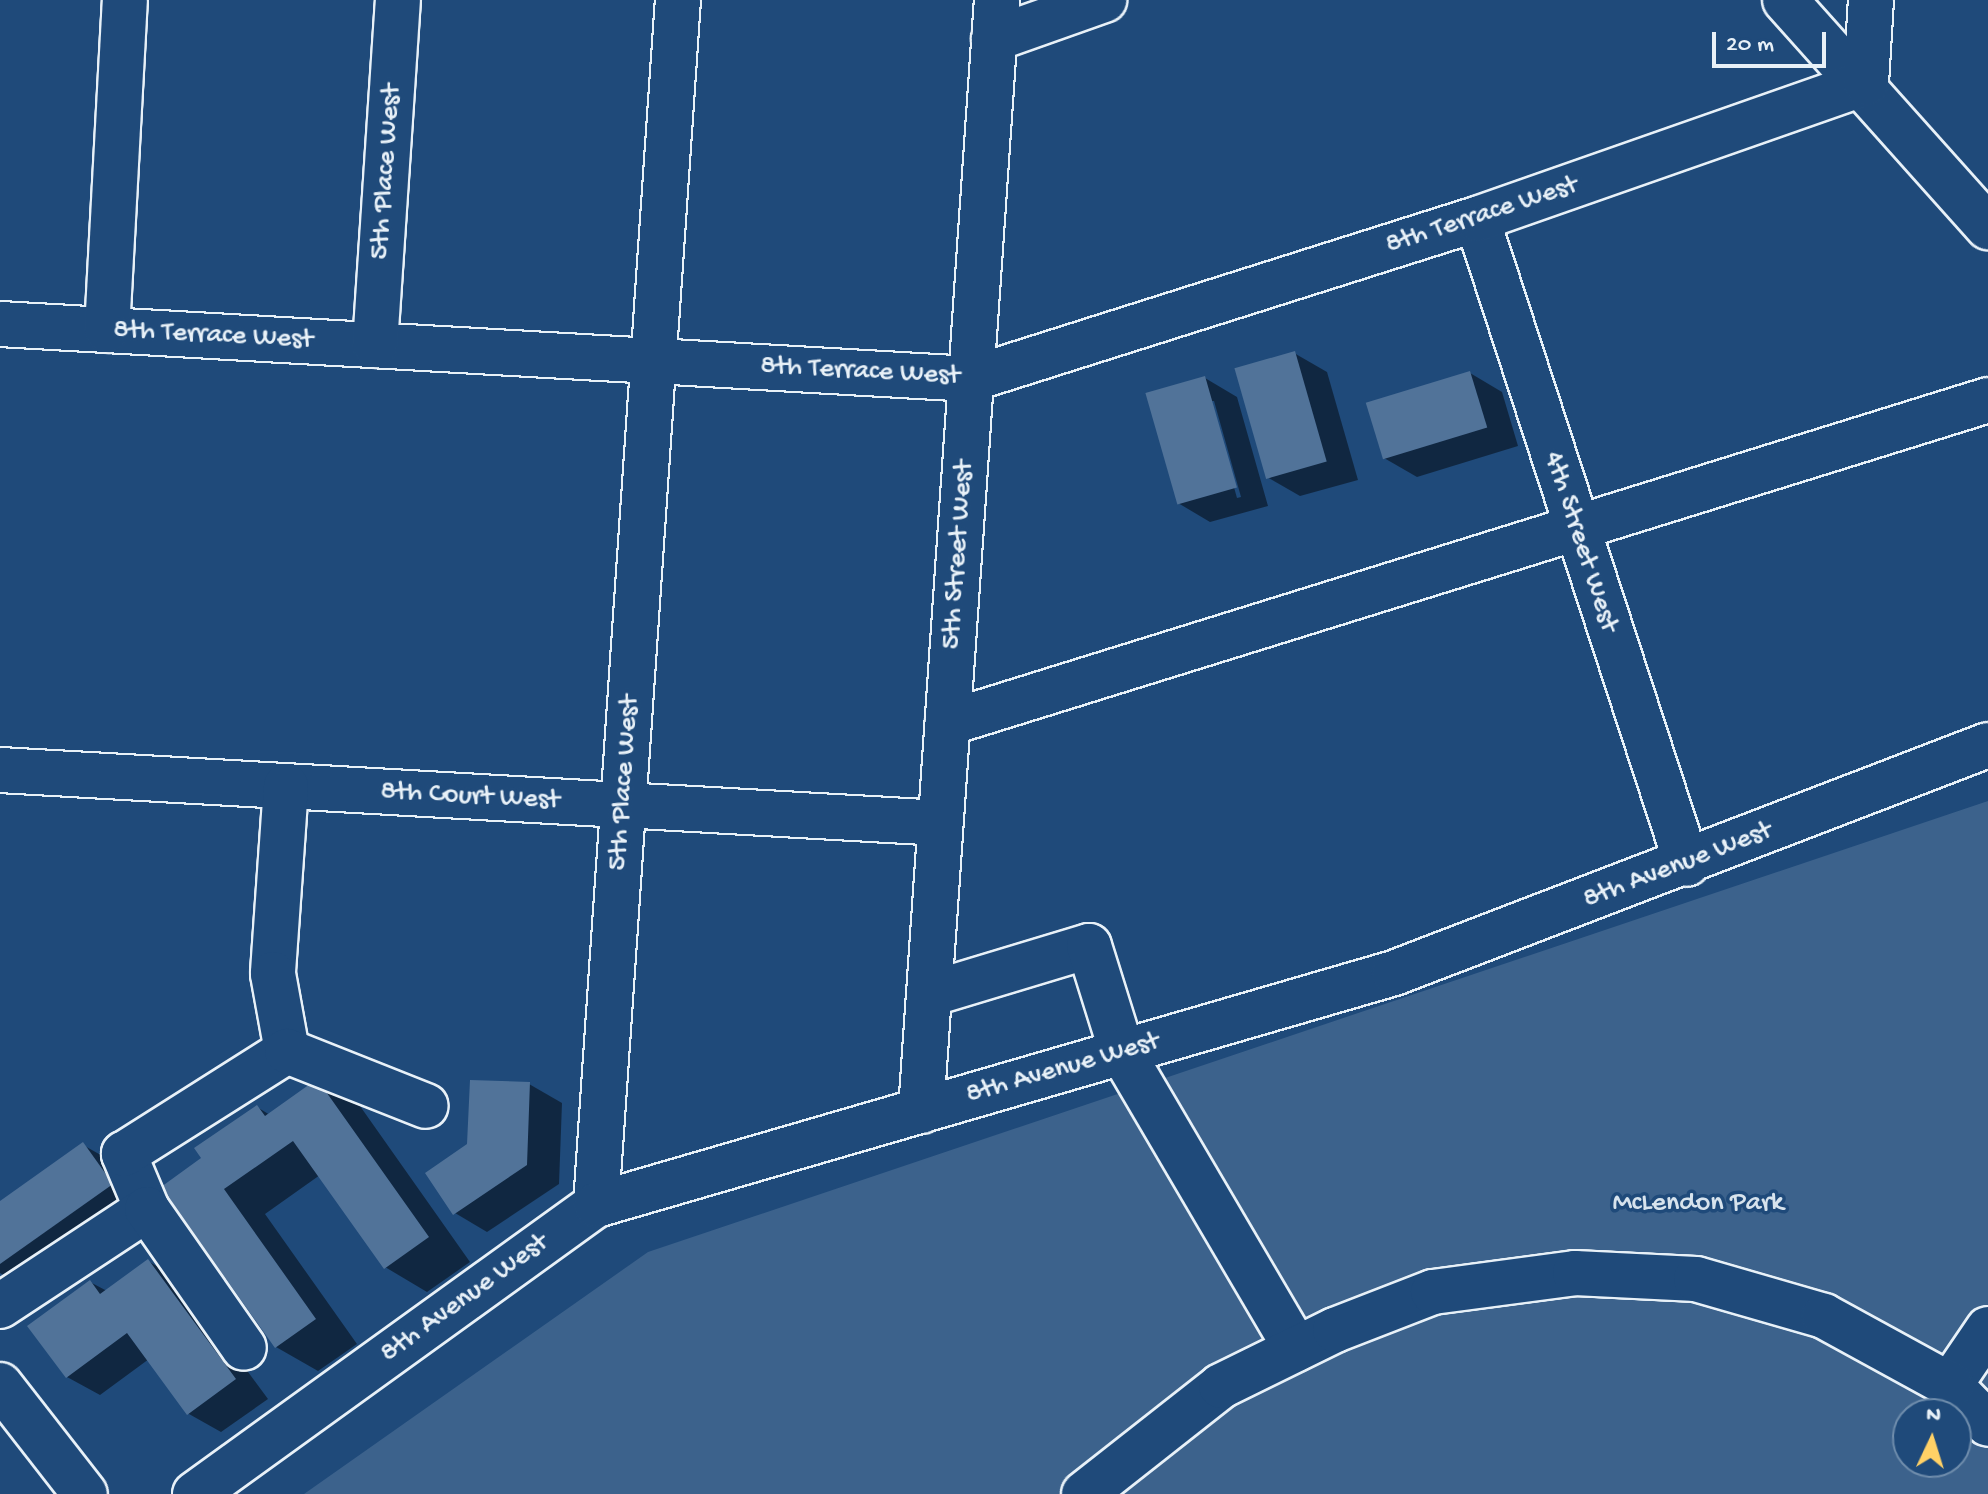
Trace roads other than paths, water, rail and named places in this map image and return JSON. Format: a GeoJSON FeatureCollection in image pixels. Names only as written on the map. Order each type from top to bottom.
{"type":"FeatureCollection","features":[{"type":"Feature","properties":{"kind":"street"},"geometry":{"type":"LineString","coordinates":[[107,330],[125,0]]}},
{"type":"Feature","properties":{"kind":"street","name":"5th Place West"},"geometry":{"type":"LineString","coordinates":[[375,345],[398,0]]}},
{"type":"Feature","properties":{"kind":"street","name":"5th Place West"},"geometry":{"type":"LineString","coordinates":[[596,1205],[678,0]]}},
{"type":"Feature","properties":{"kind":"street"},"geometry":{"type":"LineString","coordinates":[[996,19],[1104,0]]}},
{"type":"Feature","properties":{"kind":"street"},"geometry":{"type":"LineString","coordinates":[[1785,0],[1866,83],[1987,223]]}},
{"type":"Feature","properties":{"kind":"street"},"geometry":{"type":"LineString","coordinates":[[1866,83],[1871,0]]}},
{"type":"Feature","properties":{"kind":"street","name":"5th Street West"},"geometry":{"type":"LineString","coordinates":[[921,1111],[996,19]]}},
{"type":"Feature","properties":{"kind":"street","name":"8th Terrace West"},"geometry":{"type":"LineString","coordinates":[[0,324],[971,379],[1477,219],[1866,83]]}},
{"type":"Feature","properties":{"kind":"street","name":"4th Street West"},"geometry":{"type":"LineString","coordinates":[[1477,219],[1574,526],[1687,864]]}},
{"type":"Feature","properties":{"kind":"street"},"geometry":{"type":"LineString","coordinates":[[948,723],[1574,526],[1988,400]]}},
{"type":"Feature","properties":{"kind":"street","name":"8th Avenue West"},"geometry":{"type":"LineString","coordinates":[[195,1494],[596,1205],[1394,973],[1687,864],[1988,746]]}},
{"type":"Feature","properties":{"kind":"street","name":"8th Court West"},"geometry":{"type":"LineString","coordinates":[[0,770],[941,823]]}},
{"type":"Feature","properties":{"kind":"street"},"geometry":{"type":"LineString","coordinates":[[286,786],[273,974],[287,1051]]}},
{"type":"Feature","properties":{"kind":"street"},"geometry":{"type":"LineString","coordinates":[[930,994],[1089,946],[1122,1052],[1296,1349]]}},
{"type":"Feature","properties":{"kind":"street"},"geometry":{"type":"LineString","coordinates":[[287,1051],[426,1106]]}},
{"type":"Feature","properties":{"kind":"street"},"geometry":{"type":"LineString","coordinates":[[244,1348],[147,1209],[124,1154],[287,1051]]}},
{"type":"Feature","properties":{"kind":"street"},"geometry":{"type":"LineString","coordinates":[[0,1306],[147,1209]]}},
{"type":"Feature","properties":{"kind":"street"},"geometry":{"type":"LineString","coordinates":[[1084,1494],[1221,1386],[1296,1349],[1433,1292],[1575,1273],[1696,1279],[1824,1316],[1950,1385],[1988,1424]]}},
{"type":"Feature","properties":{"kind":"street"},"geometry":{"type":"LineString","coordinates":[[1950,1385],[1988,1329]]}},
{"type":"Feature","properties":{"kind":"street"},"geometry":{"type":"LineString","coordinates":[[0,1385],[85,1494]]}},
{"type":"Feature","properties":{"kind":"park label","name":"McLendon Park"},"geometry":{"type":"Point","coordinates":[1698,1204]}}]}
